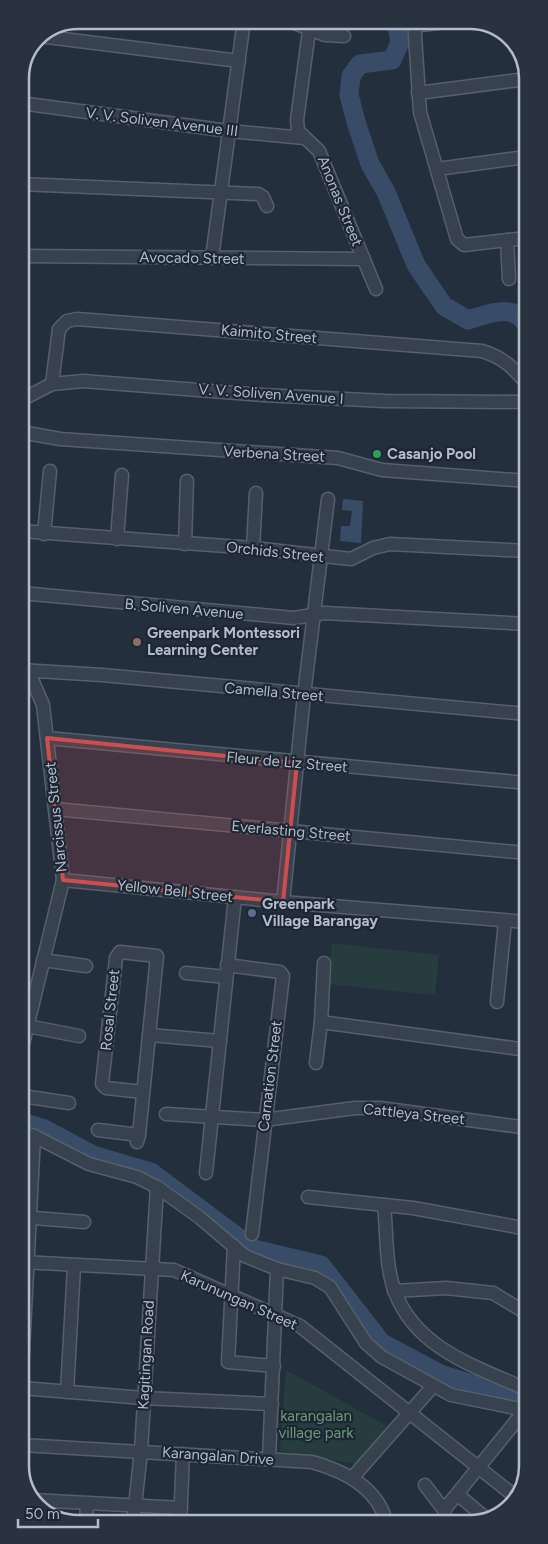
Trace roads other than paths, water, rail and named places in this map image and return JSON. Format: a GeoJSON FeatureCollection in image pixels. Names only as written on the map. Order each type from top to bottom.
{"type":"FeatureCollection","features":[{"type":"Feature","properties":{"kind":"street"},"geometry":{"type":"LineString","coordinates":[[212,258],[243,29]]}},
{"type":"Feature","properties":{"kind":"street"},"geometry":{"type":"LineString","coordinates":[[414,29],[420,112],[457,239],[464,245],[519,239]]}},
{"type":"Feature","properties":{"kind":"street"},"geometry":{"type":"LineString","coordinates":[[309,30],[325,35],[344,36]]}},
{"type":"Feature","properties":{"kind":"street","name":"Anonas Street"},"geometry":{"type":"LineString","coordinates":[[309,30],[296,120],[298,131],[319,150],[376,289]]}},
{"type":"Feature","properties":{"kind":"street"},"geometry":{"type":"LineString","coordinates":[[50,37],[239,61]]}},
{"type":"Feature","properties":{"kind":"street"},"geometry":{"type":"LineString","coordinates":[[418,93],[519,80]]}},
{"type":"Feature","properties":{"kind":"street","name":"V. V. Soliven Avenue III"},"geometry":{"type":"LineString","coordinates":[[29,104],[229,131],[304,138]]}},
{"type":"Feature","properties":{"kind":"street"},"geometry":{"type":"LineString","coordinates":[[437,169],[519,158]]}},
{"type":"Feature","properties":{"kind":"street"},"geometry":{"type":"LineString","coordinates":[[29,184],[258,194],[263,197],[267,206]]}},
{"type":"Feature","properties":{"kind":"street"},"geometry":{"type":"LineString","coordinates":[[507,240],[509,279]]}},
{"type":"Feature","properties":{"kind":"street","name":"Avocado Street"},"geometry":{"type":"LineString","coordinates":[[29,256],[364,259]]}},
{"type":"Feature","properties":{"kind":"street","name":"Kaimito Street"},"geometry":{"type":"LineString","coordinates":[[52,384],[59,329],[67,321],[77,318],[482,351],[499,356],[519,374]]}},
{"type":"Feature","properties":{"kind":"street","name":"V. V. Soliven Avenue I"},"geometry":{"type":"LineString","coordinates":[[29,396],[52,384],[83,381],[272,396],[385,401],[519,402]]}},
{"type":"Feature","properties":{"kind":"street","name":"Verbena Street"},"geometry":{"type":"LineString","coordinates":[[29,433],[60,439],[338,458],[382,470],[519,480]]}},
{"type":"Feature","properties":{"kind":"street"},"geometry":{"type":"LineString","coordinates":[[44,534],[50,471]]}},
{"type":"Feature","properties":{"kind":"street"},"geometry":{"type":"LineString","coordinates":[[117,539],[122,474]]}},
{"type":"Feature","properties":{"kind":"street"},"geometry":{"type":"LineString","coordinates":[[185,544],[187,481]]}},
{"type":"Feature","properties":{"kind":"street"},"geometry":{"type":"LineString","coordinates":[[252,548],[256,493]]}},
{"type":"Feature","properties":{"kind":"street"},"geometry":{"type":"LineString","coordinates":[[284,902],[304,695],[328,499]]}},
{"type":"Feature","properties":{"kind":"street","name":"Orchids Street"},"geometry":{"type":"LineString","coordinates":[[29,532],[252,548],[351,559],[373,548],[390,544],[519,550]]}},
{"type":"Feature","properties":{"kind":"street","name":"B. Soliven Avenue"},"geometry":{"type":"LineString","coordinates":[[29,594],[294,618],[325,613],[519,624]]}},
{"type":"Feature","properties":{"kind":"street","name":"Camella Street"},"geometry":{"type":"LineString","coordinates":[[29,670],[102,675],[519,713]]}},
{"type":"Feature","properties":{"kind":"street","name":"Narcissus Street"},"geometry":{"type":"LineString","coordinates":[[29,680],[42,705],[63,880],[29,1018]]}},
{"type":"Feature","properties":{"kind":"street","name":"Fleur de Liz Street"},"geometry":{"type":"LineString","coordinates":[[46,738],[519,782]]}},
{"type":"Feature","properties":{"kind":"street","name":"Everlasting Street"},"geometry":{"type":"LineString","coordinates":[[55,809],[519,852]]}},
{"type":"Feature","properties":{"kind":"street","name":"Yellow Bell Street"},"geometry":{"type":"LineString","coordinates":[[63,880],[284,902],[519,922]]}},
{"type":"Feature","properties":{"kind":"street"},"geometry":{"type":"LineString","coordinates":[[206,1173],[235,897]]}},
{"type":"Feature","properties":{"kind":"street"},"geometry":{"type":"LineString","coordinates":[[497,1002],[505,921]]}},
{"type":"Feature","properties":{"kind":"street","name":"Rosal Street"},"geometry":{"type":"LineString","coordinates":[[98,1130],[138,1139],[143,1092],[149,1035],[157,956],[122,951],[116,955],[102,1082],[104,1087],[143,1092]]}},
{"type":"Feature","properties":{"kind":"street"},"geometry":{"type":"LineString","coordinates":[[43,960],[86,966]]}},
{"type":"Feature","properties":{"kind":"street"},"geometry":{"type":"LineString","coordinates":[[316,1063],[321,1022],[324,963]]}},
{"type":"Feature","properties":{"kind":"street"},"geometry":{"type":"LineString","coordinates":[[186,973],[227,971]]}},
{"type":"Feature","properties":{"kind":"street","name":"Carnation Street"},"geometry":{"type":"LineString","coordinates":[[227,971],[282,974],[252,1234]]}},
{"type":"Feature","properties":{"kind":"street"},"geometry":{"type":"LineString","coordinates":[[321,1022],[519,1049]]}},
{"type":"Feature","properties":{"kind":"street","name":"Rosal Street"},"geometry":{"type":"LineString","coordinates":[[29,1026],[79,1036]]}},
{"type":"Feature","properties":{"kind":"street"},"geometry":{"type":"LineString","coordinates":[[149,1035],[220,1041]]}},
{"type":"Feature","properties":{"kind":"street"},"geometry":{"type":"LineString","coordinates":[[29,1097],[69,1103]]}},
{"type":"Feature","properties":{"kind":"street","name":"Cattleya Street"},"geometry":{"type":"LineString","coordinates":[[166,1114],[264,1120],[355,1108],[380,1108],[519,1127]]}},
{"type":"Feature","properties":{"kind":"street"},"geometry":{"type":"LineString","coordinates":[[29,1134],[89,1164],[136,1177],[157,1187],[199,1217],[245,1256],[277,1269],[315,1278],[330,1287],[366,1343],[382,1357],[433,1386],[451,1395],[519,1410]]}},
{"type":"Feature","properties":{"kind":"street"},"geometry":{"type":"LineString","coordinates":[[29,1187],[34,1136]]}},
{"type":"Feature","properties":{"kind":"street","name":"Kagitingan Road"},"geometry":{"type":"LineString","coordinates":[[134,1515],[140,1451],[157,1187]]}},
{"type":"Feature","properties":{"kind":"street"},"geometry":{"type":"LineString","coordinates":[[308,1197],[384,1205],[519,1228]]}},
{"type":"Feature","properties":{"kind":"street"},"geometry":{"type":"LineString","coordinates":[[384,1205],[394,1291],[406,1314],[423,1336],[443,1351],[519,1386]]}},
{"type":"Feature","properties":{"kind":"street"},"geometry":{"type":"LineString","coordinates":[[29,1217],[84,1222]]}},
{"type":"Feature","properties":{"kind":"street"},"geometry":{"type":"LineString","coordinates":[[234,1246],[229,1364],[274,1366]]}},
{"type":"Feature","properties":{"kind":"street","name":"Karunungan Street"},"geometry":{"type":"LineString","coordinates":[[29,1262],[174,1270],[276,1314],[300,1326],[511,1493]]}},
{"type":"Feature","properties":{"kind":"street"},"geometry":{"type":"LineString","coordinates":[[68,1392],[74,1266]]}},
{"type":"Feature","properties":{"kind":"street"},"geometry":{"type":"LineString","coordinates":[[269,1459],[277,1269]]}},
{"type":"Feature","properties":{"kind":"street"},"geometry":{"type":"LineString","coordinates":[[394,1291],[446,1288],[494,1293],[519,1308]]}},
{"type":"Feature","properties":{"kind":"street"},"geometry":{"type":"LineString","coordinates":[[353,1478],[433,1386]]}},
{"type":"Feature","properties":{"kind":"street"},"geometry":{"type":"LineString","coordinates":[[29,1389],[143,1398],[272,1404]]}},
{"type":"Feature","properties":{"kind":"street"},"geometry":{"type":"LineString","coordinates":[[446,1515],[457,1494],[519,1420]]}},
{"type":"Feature","properties":{"kind":"street","name":"Karangalan Drive"},"geometry":{"type":"LineString","coordinates":[[29,1445],[312,1462],[334,1468],[353,1478],[369,1491],[385,1515]]}},
{"type":"Feature","properties":{"kind":"street"},"geometry":{"type":"LineString","coordinates":[[181,1515],[183,1454]]}},
{"type":"Feature","properties":{"kind":"street"},"geometry":{"type":"LineString","coordinates":[[425,1485],[444,1515]]}},
{"type":"Feature","properties":{"kind":"street"},"geometry":{"type":"LineString","coordinates":[[457,1494],[481,1514]]}},
{"type":"Feature","properties":{"kind":"street"},"geometry":{"type":"LineString","coordinates":[[43,1501],[181,1508]]}},
{"type":"Feature","properties":{"kind":"street"},"geometry":{"type":"LineString","coordinates":[[86,1515],[87,1504]]}},
{"type":"Feature","properties":{"kind":"water"},"geometry":{"type":"Polygon","coordinates":[[[343,499],[363,501],[361,543],[340,541],[341,526],[350,526],[352,511],[342,510],[343,499]]]}},
{"type":"Feature","properties":{"kind":"waterway"},"geometry":{"type":"LineString","coordinates":[[398,29],[400,42],[392,60],[360,64],[351,76],[349,95],[370,164],[386,192],[416,265],[444,306],[468,320],[500,312],[508,312],[519,317]]}},
{"type":"Feature","properties":{"kind":"waterway"},"geometry":{"type":"LineString","coordinates":[[29,1124],[42,1128],[93,1155],[151,1172],[254,1249],[321,1265],[382,1343],[440,1374],[519,1398]]}},
{"type":"Feature","properties":{"kind":"place","name":"Casanjo Pool"},"geometry":{"type":"Point","coordinates":[377,454]}},
{"type":"Feature","properties":{"kind":"place","name":"Greenpark Montessori Learning Center"},"geometry":{"type":"Point","coordinates":[137,642]}},
{"type":"Feature","properties":{"kind":"place","name":"Greenpark Village Barangay"},"geometry":{"type":"Point","coordinates":[252,913]}},
{"type":"Feature","properties":{"kind":"park label","name":"karangalan village park"},"geometry":{"type":"Point","coordinates":[316,1424]}}]}
